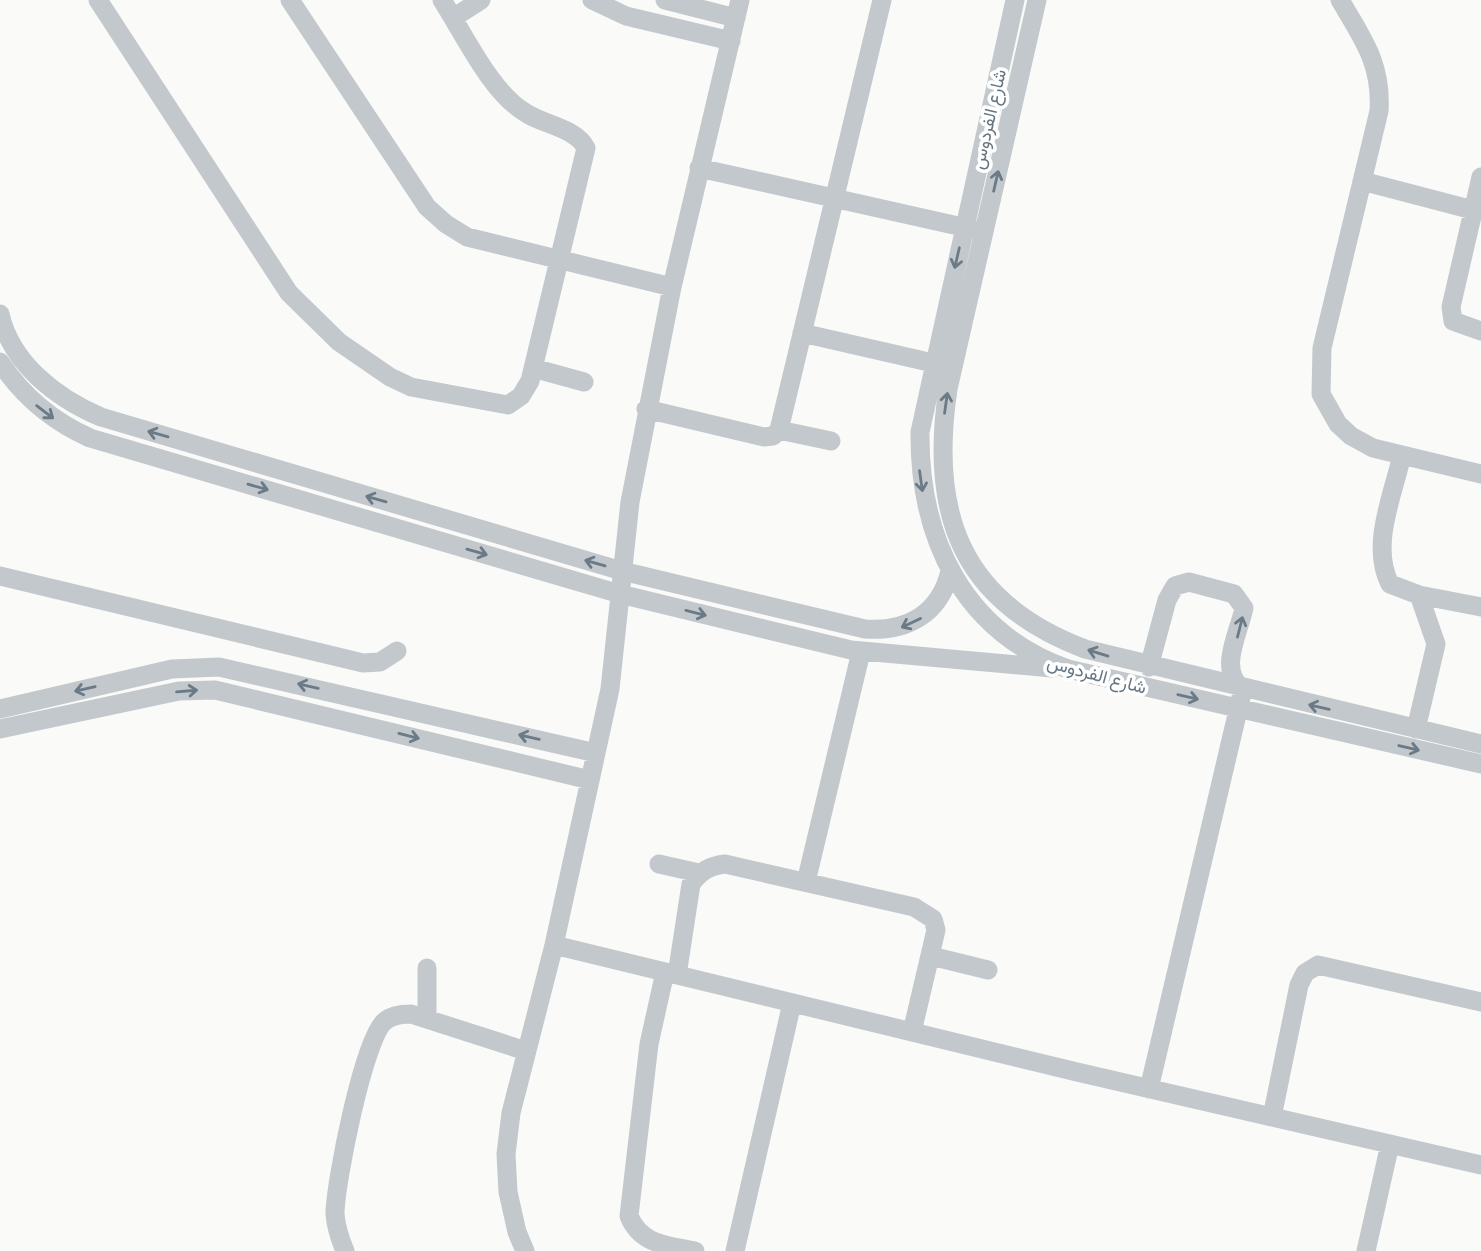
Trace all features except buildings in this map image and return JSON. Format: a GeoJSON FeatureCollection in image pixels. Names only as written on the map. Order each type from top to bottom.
{"type":"FeatureCollection","features":[{"type":"Feature","properties":{"kind":"street"},"geometry":{"type":"LineString","coordinates":[[98,0],[289,293],[339,342],[390,377],[411,387],[508,405],[522,396],[533,368],[586,148],[578,136],[523,112],[505,96],[442,0]]}},
{"type":"Feature","properties":{"kind":"street"},"geometry":{"type":"LineString","coordinates":[[290,0],[427,207],[446,224],[467,237],[672,288]]}},
{"type":"Feature","properties":{"kind":"street"},"geometry":{"type":"LineString","coordinates":[[453,18],[481,0]]}},
{"type":"Feature","properties":{"kind":"street"},"geometry":{"type":"LineString","coordinates":[[592,0],[625,16],[731,41]]}},
{"type":"Feature","properties":{"kind":"street"},"geometry":{"type":"LineString","coordinates":[[525,1251],[517,1232],[508,1192],[506,1154],[511,1113],[554,945],[610,690],[622,571],[646,409],[699,168],[738,9],[664,0]]}},
{"type":"Feature","properties":{"kind":"street"},"geometry":{"type":"LineString","coordinates":[[646,409],[764,437],[773,436],[779,430],[882,0]]}},
{"type":"Feature","properties":{"kind":"street","name":"شارع الفردوس"},"geometry":{"type":"LineString","coordinates":[[1015,0],[933,363],[920,432],[920,473],[927,514],[950,571],[990,621],[1014,642],[1038,658],[1068,669],[1481,764]]}},
{"type":"Feature","properties":{"kind":"street","name":"شارع الفردوس"},"geometry":{"type":"LineString","coordinates":[[1037,0],[948,389],[941,433],[947,507],[959,541],[975,570],[1025,622],[1085,649],[1149,667],[1481,744]]}},
{"type":"Feature","properties":{"kind":"street"},"geometry":{"type":"LineString","coordinates":[[1340,0],[1368,47],[1381,85],[1379,111],[1322,348],[1321,394],[1327,408],[1351,436],[1373,448],[1481,474]]}},
{"type":"Feature","properties":{"kind":"street"},"geometry":{"type":"LineString","coordinates":[[699,168],[984,232]]}},
{"type":"Feature","properties":{"kind":"street"},"geometry":{"type":"LineString","coordinates":[[1481,177],[1451,307],[1453,321],[1481,331]]}},
{"type":"Feature","properties":{"kind":"street"},"geometry":{"type":"LineString","coordinates":[[1362,181],[1473,210]]}},
{"type":"Feature","properties":{"kind":"street"},"geometry":{"type":"LineString","coordinates":[[0,314],[12,344],[40,379],[68,401],[101,417],[622,571],[865,629],[882,630],[907,625],[929,612],[943,594],[950,571]]}},
{"type":"Feature","properties":{"kind":"street"},"geometry":{"type":"LineString","coordinates":[[802,333],[933,363]]}},
{"type":"Feature","properties":{"kind":"street"},"geometry":{"type":"LineString","coordinates":[[0,362],[30,400],[68,428],[90,438],[620,594],[861,652],[1068,669]]}},
{"type":"Feature","properties":{"kind":"street"},"geometry":{"type":"LineString","coordinates":[[533,368],[584,382]]}},
{"type":"Feature","properties":{"kind":"street"},"geometry":{"type":"LineString","coordinates":[[779,430],[831,441]]}},
{"type":"Feature","properties":{"kind":"street"},"geometry":{"type":"LineString","coordinates":[[1402,455],[1380,552],[1383,571],[1390,584],[1419,595],[1481,607]]}},
{"type":"Feature","properties":{"kind":"street"},"geometry":{"type":"LineString","coordinates":[[0,576],[363,663],[380,662],[397,651]]}},
{"type":"Feature","properties":{"kind":"street"},"geometry":{"type":"LineString","coordinates":[[1149,667],[1167,600],[1175,586],[1189,582],[1234,594],[1244,608],[1229,665],[1233,680],[1242,689],[1149,1089]]}},
{"type":"Feature","properties":{"kind":"street"},"geometry":{"type":"LineString","coordinates":[[1416,729],[1436,644],[1419,595]]}},
{"type":"Feature","properties":{"kind":"street"},"geometry":{"type":"LineString","coordinates":[[806,882],[861,652]]}},
{"type":"Feature","properties":{"kind":"street"},"geometry":{"type":"LineString","coordinates":[[0,709],[172,669],[219,667],[596,753]]}},
{"type":"Feature","properties":{"kind":"street"},"geometry":{"type":"LineString","coordinates":[[0,729],[179,691],[215,690],[590,780]]}},
{"type":"Feature","properties":{"kind":"street"},"geometry":{"type":"LineString","coordinates":[[659,864],[699,873]]}},
{"type":"Feature","properties":{"kind":"street"},"geometry":{"type":"LineString","coordinates":[[695,1251],[646,1240],[635,1230],[629,1216],[649,1044],[671,973],[691,884],[699,873],[711,866],[725,864],[925,911],[933,919],[936,930],[912,1032]]}},
{"type":"Feature","properties":{"kind":"street"},"geometry":{"type":"LineString","coordinates":[[554,945],[1149,1089],[1481,1165]]}},
{"type":"Feature","properties":{"kind":"street"},"geometry":{"type":"LineString","coordinates":[[931,956],[988,970]]}},
{"type":"Feature","properties":{"kind":"street"},"geometry":{"type":"LineString","coordinates":[[1272,1117],[1299,985],[1306,973],[1318,965],[1481,1002]]}},
{"type":"Feature","properties":{"kind":"street"},"geometry":{"type":"LineString","coordinates":[[427,968],[427,1018]]}},
{"type":"Feature","properties":{"kind":"street"},"geometry":{"type":"LineString","coordinates":[[735,1251],[792,1003]]}},
{"type":"Feature","properties":{"kind":"street"},"geometry":{"type":"LineString","coordinates":[[345,1251],[336,1226],[336,1195],[370,1046],[385,1021],[402,1014],[427,1018],[526,1051]]}},
{"type":"Feature","properties":{"kind":"street"},"geometry":{"type":"LineString","coordinates":[[1366,1251],[1390,1144]]}}]}
